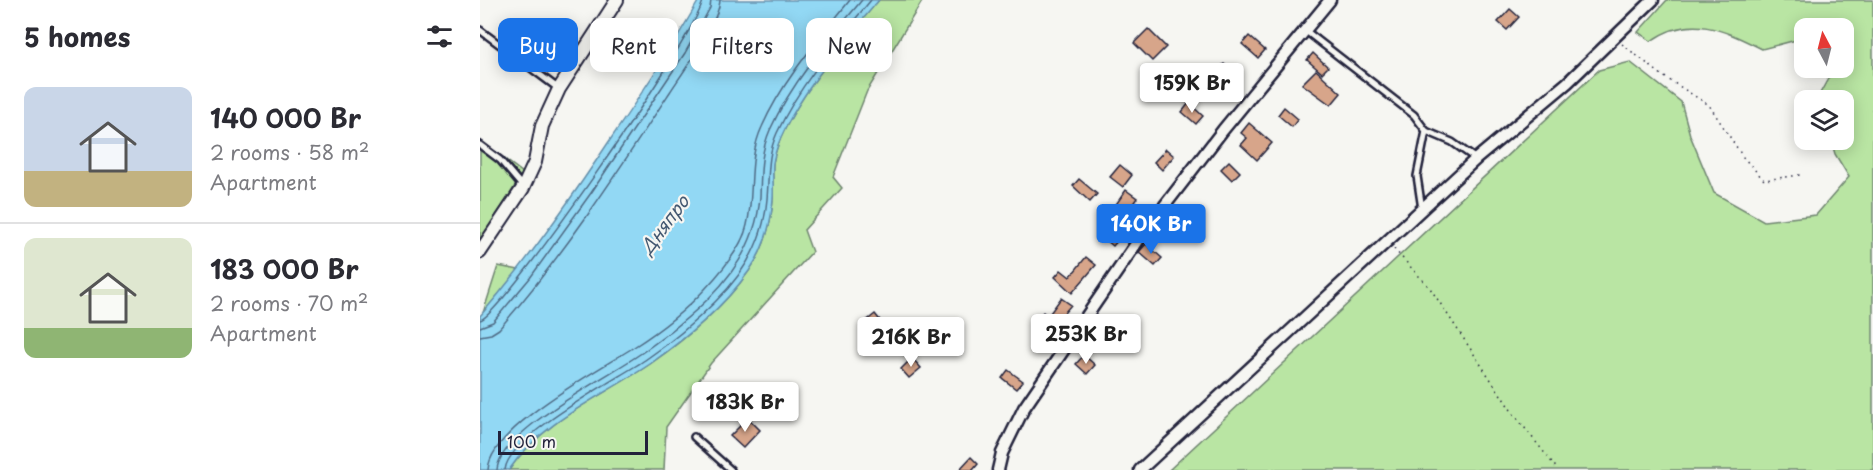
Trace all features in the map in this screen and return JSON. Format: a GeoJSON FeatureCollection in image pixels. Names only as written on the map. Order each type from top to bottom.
{"type":"FeatureCollection","features":[{"type":"Feature","properties":{"kind":"street"},"geometry":{"type":"LineString","coordinates":[[480,252],[523,188],[535,162],[542,126],[559,89],[617,0]]}},
{"type":"Feature","properties":{"kind":"street"},"geometry":{"type":"LineString","coordinates":[[998,470],[1002,453],[1024,408],[1142,235],[1223,130],[1330,0]]}},
{"type":"Feature","properties":{"kind":"street"},"geometry":{"type":"LineString","coordinates":[[1140,470],[1476,159],[1567,83],[1653,0]]}},
{"type":"Feature","properties":{"kind":"lane"},"geometry":{"type":"LineString","coordinates":[[480,30],[559,89]]}},
{"type":"Feature","properties":{"kind":"lane"},"geometry":{"type":"LineString","coordinates":[[1306,31],[1414,115],[1426,131],[1452,142],[1476,159]]}},
{"type":"Feature","properties":{"kind":"lane"},"geometry":{"type":"LineString","coordinates":[[1422,209],[1417,176],[1426,131]]}},
{"type":"Feature","properties":{"kind":"lane"},"geometry":{"type":"LineString","coordinates":[[480,145],[500,160],[523,188]]}},
{"type":"Feature","properties":{"kind":"lane"},"geometry":{"type":"LineString","coordinates":[[694,437],[731,470]]}},
{"type":"Feature","properties":{"kind":"path"},"geometry":{"type":"LineString","coordinates":[[1614,38],[1663,76],[1709,105],[1743,156],[1764,180],[1800,175]]}},
{"type":"Feature","properties":{"kind":"path"},"geometry":{"type":"LineString","coordinates":[[1388,242],[1430,288],[1513,413],[1558,470]]}},
{"type":"Feature","properties":{"kind":"green space"},"geometry":{"type":"Polygon","coordinates":[[[879,0],[923,0],[892,50],[892,18],[864,18],[879,0]]]}},
{"type":"Feature","properties":{"kind":"green space"},"geometry":{"type":"Polygon","coordinates":[[[1667,0],[1873,0],[1873,470],[1169,470],[1599,70],[1630,62],[1681,102],[1690,135],[1714,193],[1764,221],[1816,215],[1849,177],[1834,150],[1854,150],[1854,90],[1822,90],[1828,78],[1854,78],[1854,18],[1794,18],[1794,41],[1762,49],[1707,27],[1679,28],[1651,41],[1638,32],[1667,0]]]}},
{"type":"Feature","properties":{"kind":"green space"},"geometry":{"type":"Polygon","coordinates":[[[821,72],[879,72],[867,91],[833,177],[842,188],[804,230],[812,252],[711,363],[666,427],[664,470],[509,470],[523,452],[556,423],[632,376],[677,344],[704,322],[739,285],[759,255],[766,237],[773,199],[773,163],[779,143],[788,122],[821,72]]]}},
{"type":"Feature","properties":{"kind":"green space"},"geometry":{"type":"Polygon","coordinates":[[[480,140],[523,173],[480,242],[480,140]]]}},
{"type":"Feature","properties":{"kind":"green space"},"geometry":{"type":"Polygon","coordinates":[[[498,266],[519,270],[483,313],[498,266]]]}},
{"type":"Feature","properties":{"kind":"water","name":"Дняпро"},"geometry":{"type":"Polygon","coordinates":[[[699,0],[879,0],[864,18],[806,18],[806,72],[821,72],[788,122],[779,143],[773,163],[773,199],[766,237],[759,255],[739,285],[716,310],[677,344],[632,376],[556,423],[523,452],[509,470],[480,470],[480,316],[531,253],[578,188],[656,72],[678,72],[678,35],[699,0]]]}},
{"type":"Feature","properties":{"kind":"building"},"geometry":{"type":"Polygon","coordinates":[[[1510,9],[1519,17],[1507,30],[1498,22],[1510,9]]]}},
{"type":"Feature","properties":{"kind":"building"},"geometry":{"type":"Polygon","coordinates":[[[1148,29],[1166,47],[1152,61],[1134,43],[1148,29]]]}},
{"type":"Feature","properties":{"kind":"building"},"geometry":{"type":"Polygon","coordinates":[[[1249,36],[1265,50],[1258,58],[1242,44],[1249,36]]]}},
{"type":"Feature","properties":{"kind":"building"},"geometry":{"type":"Polygon","coordinates":[[[1313,53],[1328,67],[1322,73],[1307,60],[1313,53]]]}},
{"type":"Feature","properties":{"kind":"building"},"geometry":{"type":"Polygon","coordinates":[[[1224,64],[1239,77],[1230,87],[1215,73],[1224,64]]]}},
{"type":"Feature","properties":{"kind":"building"},"geometry":{"type":"Polygon","coordinates":[[[1316,70],[1341,93],[1331,105],[1302,84],[1316,70]]]}},
{"type":"Feature","properties":{"kind":"building"},"geometry":{"type":"Polygon","coordinates":[[[1189,103],[1203,116],[1196,124],[1182,112],[1189,103]]]}},
{"type":"Feature","properties":{"kind":"building"},"geometry":{"type":"Polygon","coordinates":[[[1284,107],[1298,119],[1292,127],[1278,115],[1284,107]]]}},
{"type":"Feature","properties":{"kind":"building"},"geometry":{"type":"Polygon","coordinates":[[[1249,123],[1272,143],[1257,160],[1241,145],[1247,138],[1241,133],[1249,123]]]}},
{"type":"Feature","properties":{"kind":"building"},"geometry":{"type":"Polygon","coordinates":[[[1166,149],[1174,156],[1162,170],[1154,162],[1166,149]]]}},
{"type":"Feature","properties":{"kind":"building"},"geometry":{"type":"Polygon","coordinates":[[[1229,161],[1240,172],[1232,180],[1221,169],[1229,161]]]}},
{"type":"Feature","properties":{"kind":"building"},"geometry":{"type":"Polygon","coordinates":[[[1120,165],[1132,175],[1123,187],[1110,177],[1120,165]]]}},
{"type":"Feature","properties":{"kind":"building"},"geometry":{"type":"Polygon","coordinates":[[[1079,179],[1097,194],[1090,202],[1073,186],[1079,179]]]}},
{"type":"Feature","properties":{"kind":"building"},"geometry":{"type":"Polygon","coordinates":[[[1126,190],[1137,198],[1132,205],[1140,210],[1134,218],[1126,213],[1123,218],[1112,210],[1126,190]]]}},
{"type":"Feature","properties":{"kind":"building"},"geometry":{"type":"Polygon","coordinates":[[[1181,211],[1190,219],[1176,235],[1167,227],[1181,211]]]}},
{"type":"Feature","properties":{"kind":"building"},"geometry":{"type":"Polygon","coordinates":[[[1105,225],[1120,238],[1113,246],[1098,233],[1105,225]]]}},
{"type":"Feature","properties":{"kind":"building"},"geometry":{"type":"Polygon","coordinates":[[[1146,244],[1162,258],[1155,266],[1139,252],[1146,244]]]}},
{"type":"Feature","properties":{"kind":"building"},"geometry":{"type":"Polygon","coordinates":[[[1086,257],[1096,265],[1072,293],[1055,277],[1061,270],[1070,277],[1086,257]]]}},
{"type":"Feature","properties":{"kind":"building"},"geometry":{"type":"Polygon","coordinates":[[[1061,298],[1071,305],[1048,332],[1035,322],[1043,312],[1048,316],[1061,298]]]}},
{"type":"Feature","properties":{"kind":"building"},"geometry":{"type":"Polygon","coordinates":[[[875,314],[883,324],[868,336],[860,326],[875,314]]]}},
{"type":"Feature","properties":{"kind":"building"},"geometry":{"type":"Polygon","coordinates":[[[1084,355],[1095,365],[1087,374],[1076,364],[1084,355]]]}},
{"type":"Feature","properties":{"kind":"building"},"geometry":{"type":"Polygon","coordinates":[[[912,358],[921,368],[909,378],[901,369],[912,358]]]}},
{"type":"Feature","properties":{"kind":"building"},"geometry":{"type":"Polygon","coordinates":[[[1008,370],[1023,381],[1016,389],[1002,378],[1008,370]]]}},
{"type":"Feature","properties":{"kind":"building"},"geometry":{"type":"Polygon","coordinates":[[[748,418],[760,430],[743,448],[730,436],[748,418]]]}},
{"type":"Feature","properties":{"kind":"building"},"geometry":{"type":"Polygon","coordinates":[[[971,457],[978,464],[973,470],[959,470],[971,457]]]}}]}
